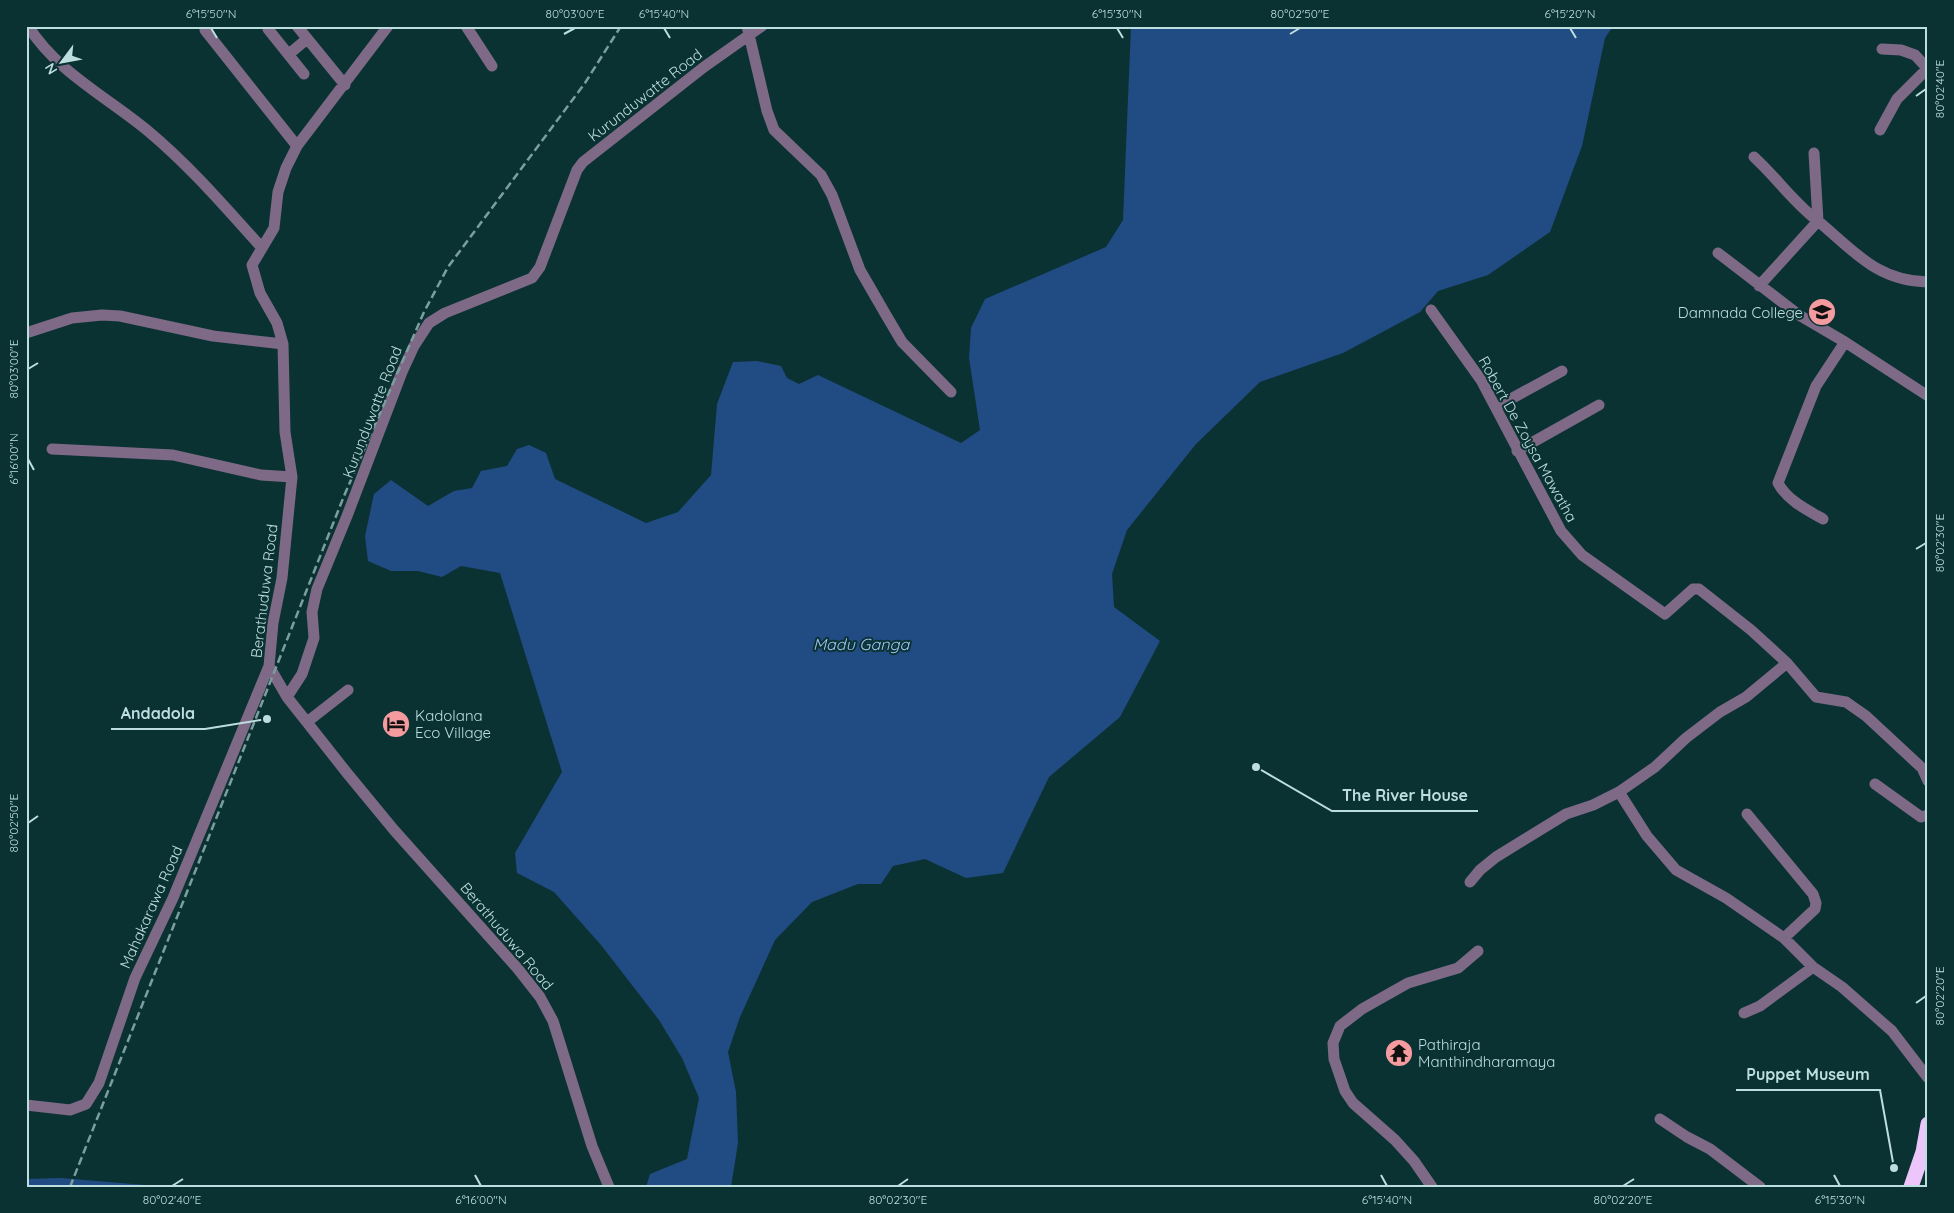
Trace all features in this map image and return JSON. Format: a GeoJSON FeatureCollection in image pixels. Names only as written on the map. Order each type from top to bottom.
{"type":"FeatureCollection","features":[{"type":"Feature","properties":{"kind":"highway"},"geometry":{"type":"LineString","coordinates":[[1911,1187],[1924,1152],[1928,1124]]}},
{"type":"Feature","properties":{"kind":"street"},"geometry":{"type":"LineString","coordinates":[[28,26],[49,56],[146,130],[178,157],[262,248]]}},
{"type":"Feature","properties":{"kind":"street"},"geometry":{"type":"LineString","coordinates":[[297,26],[345,85]]}},
{"type":"Feature","properties":{"kind":"street"},"geometry":{"type":"LineString","coordinates":[[373,26],[385,30]]}},
{"type":"Feature","properties":{"kind":"street"},"geometry":{"type":"LineString","coordinates":[[466,26],[492,66]]}},
{"type":"Feature","properties":{"kind":"street","name":"Kurunduwatte Road"},"geometry":{"type":"LineString","coordinates":[[287,697],[302,674],[314,638],[312,612],[317,588],[347,516],[402,372],[429,323],[445,312],[532,278],[540,267],[577,170],[584,162],[748,31],[762,26]]}},
{"type":"Feature","properties":{"kind":"street"},"geometry":{"type":"LineString","coordinates":[[268,29],[304,74]]}},
{"type":"Feature","properties":{"kind":"street"},"geometry":{"type":"LineString","coordinates":[[205,30],[297,146]]}},
{"type":"Feature","properties":{"kind":"street","name":"Berathuduwa Road"},"geometry":{"type":"LineString","coordinates":[[385,30],[297,146],[286,168],[278,192],[274,228],[252,265],[260,292],[277,323],[283,344],[285,432],[292,477],[282,578],[273,623],[269,666],[287,697],[394,830],[518,969],[540,997],[554,1021],[592,1146],[609,1187]]}},
{"type":"Feature","properties":{"kind":"street"},"geometry":{"type":"LineString","coordinates":[[748,31],[766,111],[774,130],[821,175],[832,196],[860,270],[902,342],[951,392]]}},
{"type":"Feature","properties":{"kind":"street"},"geometry":{"type":"LineString","coordinates":[[289,54],[307,39]]}},
{"type":"Feature","properties":{"kind":"street"},"geometry":{"type":"LineString","coordinates":[[1880,130],[1898,99],[1927,69],[1915,55],[1901,50],[1882,49]]}},
{"type":"Feature","properties":{"kind":"street"},"geometry":{"type":"LineString","coordinates":[[1759,286],[1818,221],[1814,153]]}},
{"type":"Feature","properties":{"kind":"street"},"geometry":{"type":"LineString","coordinates":[[1754,157],[1773,175],[1798,206],[1885,275],[1903,280],[1928,282]]}},
{"type":"Feature","properties":{"kind":"street"},"geometry":{"type":"LineString","coordinates":[[1718,253],[1759,286],[1820,329],[1845,342],[1928,396]]}},
{"type":"Feature","properties":{"kind":"street","name":"Robert De Zoysa Mawatha"},"geometry":{"type":"LineString","coordinates":[[1431,310],[1481,380],[1561,531],[1582,555],[1665,614],[1693,589],[1699,589],[1745,624],[1787,663],[1816,697],[1846,702],[1866,716],[1922,768],[1928,781]]}},
{"type":"Feature","properties":{"kind":"street"},"geometry":{"type":"LineString","coordinates":[[26,333],[72,318],[102,315],[120,316],[213,336],[283,344]]}},
{"type":"Feature","properties":{"kind":"street"},"geometry":{"type":"LineString","coordinates":[[1823,519],[1791,499],[1782,491],[1778,483],[1816,386],[1845,342]]}},
{"type":"Feature","properties":{"kind":"street"},"geometry":{"type":"LineString","coordinates":[[1496,407],[1562,371]]}},
{"type":"Feature","properties":{"kind":"street"},"geometry":{"type":"LineString","coordinates":[[1517,451],[1599,406]]}},
{"type":"Feature","properties":{"kind":"street"},"geometry":{"type":"LineString","coordinates":[[52,449],[173,455],[261,475],[292,477]]}},
{"type":"Feature","properties":{"kind":"street"},"geometry":{"type":"LineString","coordinates":[[1470,882],[1496,856],[1566,814],[1601,802],[1619,792],[1655,767],[1675,746],[1702,725],[1746,697],[1787,663]]}},
{"type":"Feature","properties":{"kind":"street","name":"Mahakarawa Road"},"geometry":{"type":"LineString","coordinates":[[26,1105],[70,1110],[86,1104],[99,1084],[135,978],[173,898],[269,666]]}},
{"type":"Feature","properties":{"kind":"street"},"geometry":{"type":"LineString","coordinates":[[307,722],[348,690]]}},
{"type":"Feature","properties":{"kind":"street"},"geometry":{"type":"LineString","coordinates":[[1875,784],[1911,812],[1921,817],[1928,815]]}},
{"type":"Feature","properties":{"kind":"street"},"geometry":{"type":"LineString","coordinates":[[1619,792],[1647,836],[1676,870],[1726,898],[1784,938],[1813,967],[1842,987],[1892,1031],[1928,1078]]}},
{"type":"Feature","properties":{"kind":"street"},"geometry":{"type":"LineString","coordinates":[[1747,814],[1812,894],[1816,903],[1815,909],[1784,938]]}},
{"type":"Feature","properties":{"kind":"street"},"geometry":{"type":"LineString","coordinates":[[1432,1187],[1395,1140],[1353,1103],[1345,1091],[1334,1058],[1333,1043],[1340,1026],[1362,1009],[1408,983],[1458,968],[1478,951]]}},
{"type":"Feature","properties":{"kind":"street"},"geometry":{"type":"LineString","coordinates":[[1744,1013],[1760,1006],[1813,967]]}},
{"type":"Feature","properties":{"kind":"street"},"geometry":{"type":"LineString","coordinates":[[1660,1119],[1687,1137],[1710,1149],[1760,1187]]}},
{"type":"Feature","properties":{"kind":"water","name":"Madu Ganga"},"geometry":{"type":"Polygon","coordinates":[[[1131,26],[1613,26],[1605,38],[1582,146],[1550,232],[1488,275],[1438,291],[1420,312],[1343,353],[1260,382],[1196,444],[1127,530],[1112,574],[1114,607],[1160,641],[1120,717],[1049,777],[1003,873],[966,878],[925,859],[893,866],[881,884],[858,884],[812,902],[775,940],[740,1017],[728,1052],[736,1092],[738,1143],[731,1187],[646,1187],[650,1174],[687,1159],[699,1098],[682,1058],[659,1020],[601,945],[554,892],[517,873],[515,853],[562,772],[500,573],[461,566],[442,577],[418,571],[391,571],[368,561],[365,536],[374,494],[391,480],[428,506],[454,491],[472,488],[481,471],[507,466],[517,449],[529,445],[546,453],[555,479],[646,523],[678,512],[711,475],[717,404],[733,362],[757,361],[781,366],[787,378],[799,384],[818,375],[961,443],[980,430],[969,358],[971,328],[985,299],[1106,247],[1123,220],[1131,26]]]}},
{"type":"Feature","properties":{"kind":"water"},"geometry":{"type":"Polygon","coordinates":[[[61,1178],[150,1187],[26,1187],[26,1179],[61,1178]]]}},
{"type":"Feature","properties":{"kind":"railway"},"geometry":{"type":"LineString","coordinates":[[70,1187],[344,496],[424,312],[448,267],[585,83],[621,26]]}},
{"type":"Feature","properties":{"kind":"place","name":"Damnada College"},"geometry":{"type":"Point","coordinates":[1822,312]}},
{"type":"Feature","properties":{"kind":"place","name":"Andadola"},"geometry":{"type":"Point","coordinates":[267,719]}},
{"type":"Feature","properties":{"kind":"place","name":"Kadolana Eco Village"},"geometry":{"type":"Point","coordinates":[396,724]}},
{"type":"Feature","properties":{"kind":"place","name":"The River House"},"geometry":{"type":"Point","coordinates":[1256,767]}},
{"type":"Feature","properties":{"kind":"place","name":"Pathiraja Manthindharamaya"},"geometry":{"type":"Point","coordinates":[1399,1053]}},
{"type":"Feature","properties":{"kind":"place","name":"Puppet Museum"},"geometry":{"type":"Point","coordinates":[1894,1168]}}]}
